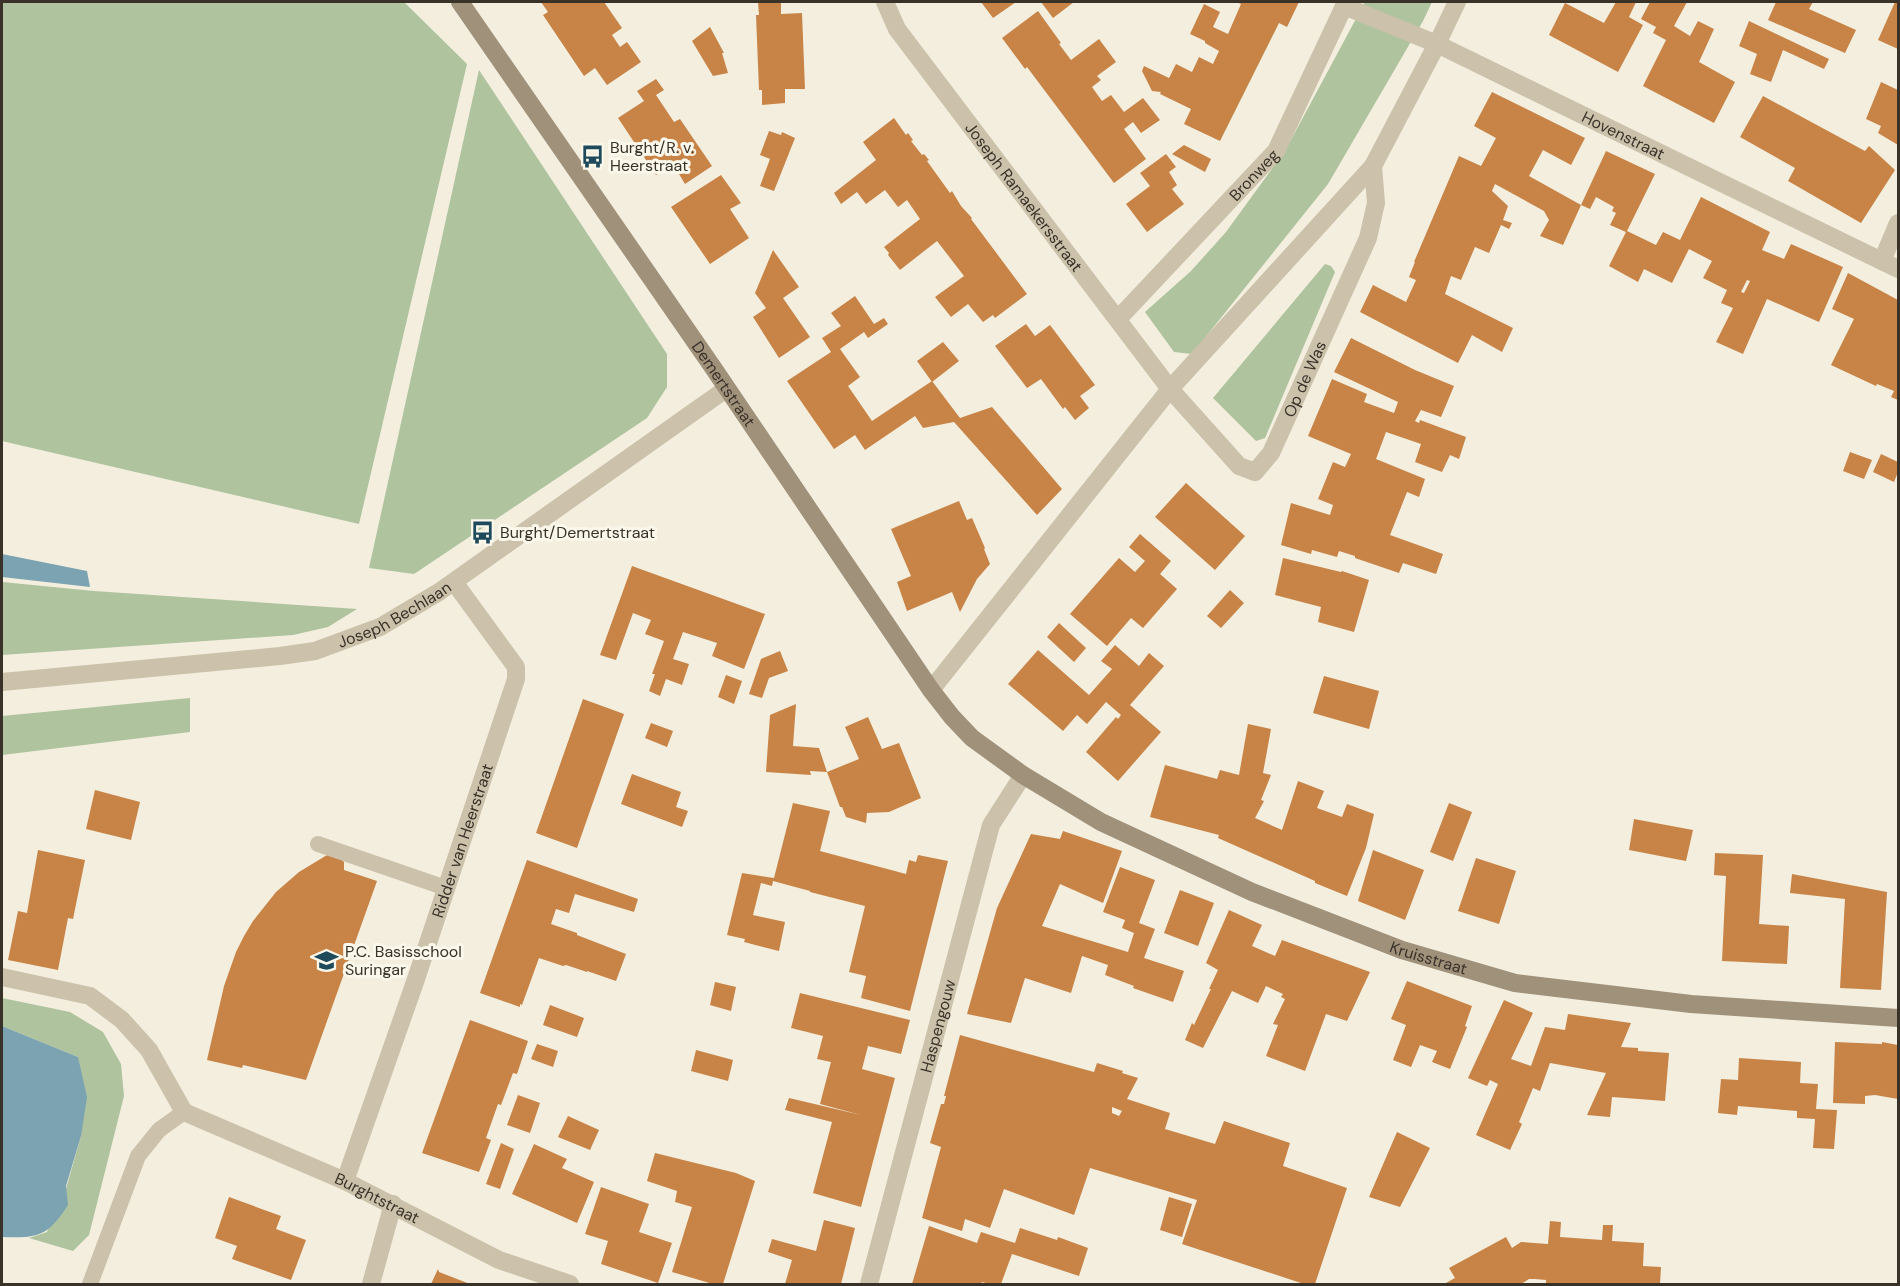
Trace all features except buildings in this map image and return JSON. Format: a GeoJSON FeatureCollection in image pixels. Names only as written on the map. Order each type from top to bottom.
{"type":"FeatureCollection","features":[{"type":"Feature","properties":{"kind":"street","name":"Demertstraat"},"geometry":{"type":"LineString","coordinates":[[460,2],[932,690],[952,717],[972,738],[997,757]]}},
{"type":"Feature","properties":{"kind":"street","name":"Joseph Ramaekersstraat"},"geometry":{"type":"LineString","coordinates":[[885,2],[897,28],[1170,389]]}},
{"type":"Feature","properties":{"kind":"street"},"geometry":{"type":"LineString","coordinates":[[932,690],[1170,389],[1373,166],[1457,2]]}},
{"type":"Feature","properties":{"kind":"street","name":"Bronweg"},"geometry":{"type":"LineString","coordinates":[[1118,319],[1276,151],[1345,4]]}},
{"type":"Feature","properties":{"kind":"street","name":"Hovenstraat"},"geometry":{"type":"LineString","coordinates":[[1345,4],[1437,44],[1890,265]]}},
{"type":"Feature","properties":{"kind":"street","name":"Op de Was"},"geometry":{"type":"LineString","coordinates":[[1170,389],[1239,466],[1255,472],[1271,453],[1368,238],[1376,203],[1373,166]]}},
{"type":"Feature","properties":{"kind":"street"},"geometry":{"type":"LineString","coordinates":[[1890,265],[1899,223]]}},
{"type":"Feature","properties":{"kind":"street","name":"Joseph Bechlaan"},"geometry":{"type":"LineString","coordinates":[[2,682],[315,651],[380,627],[440,592],[726,389]]}},
{"type":"Feature","properties":{"kind":"street","name":"Ridder van Heerstraat"},"geometry":{"type":"LineString","coordinates":[[345,1181],[516,679],[516,668],[454,582]]}},
{"type":"Feature","properties":{"kind":"street","name":"Kruisstraat"},"geometry":{"type":"LineString","coordinates":[[997,757],[1101,822],[1251,892],[1402,950],[1515,983],[1691,1004],[1899,1018]]}},
{"type":"Feature","properties":{"kind":"street","name":"Haspengouw"},"geometry":{"type":"LineString","coordinates":[[869,1284],[991,825],[1023,775]]}},
{"type":"Feature","properties":{"kind":"street"},"geometry":{"type":"LineString","coordinates":[[2,977],[90,996],[122,1020],[149,1050],[184,1112]]}},
{"type":"Feature","properties":{"kind":"street","name":"Burghtstraat"},"geometry":{"type":"LineString","coordinates":[[184,1112],[345,1181],[499,1260],[570,1284]]}},
{"type":"Feature","properties":{"kind":"street"},"geometry":{"type":"LineString","coordinates":[[371,1284],[393,1204]]}},
{"type":"Feature","properties":{"kind":"lane"},"geometry":{"type":"LineString","coordinates":[[318,844],[446,888]]}},
{"type":"Feature","properties":{"kind":"lane"},"geometry":{"type":"LineString","coordinates":[[90,1284],[138,1156],[159,1130],[184,1112]]}},
{"type":"Feature","properties":{"kind":"green space"},"geometry":{"type":"Polygon","coordinates":[[[2,2],[404,2],[467,64],[359,524],[2,441],[2,2]]]}},
{"type":"Feature","properties":{"kind":"green space"},"geometry":{"type":"Polygon","coordinates":[[[1365,2],[1432,2],[1328,184],[1192,354],[1174,352],[1145,312],[1191,271],[1226,232],[1285,151],[1365,2]]]}},
{"type":"Feature","properties":{"kind":"green space"},"geometry":{"type":"Polygon","coordinates":[[[479,70],[667,354],[667,387],[647,418],[414,574],[369,568],[479,70]]]}},
{"type":"Feature","properties":{"kind":"green space"},"geometry":{"type":"Polygon","coordinates":[[[1325,264],[1331,266],[1335,272],[1265,438],[1256,441],[1213,398],[1325,264]]]}},
{"type":"Feature","properties":{"kind":"green space"},"geometry":{"type":"Polygon","coordinates":[[[2,582],[94,591],[357,609],[328,627],[293,635],[2,655],[2,582]]]}},
{"type":"Feature","properties":{"kind":"green space"},"geometry":{"type":"Polygon","coordinates":[[[190,698],[190,732],[2,755],[2,716],[190,698]]]}},
{"type":"Feature","properties":{"kind":"green space"},"geometry":{"type":"Polygon","coordinates":[[[2,998],[70,1012],[103,1032],[121,1064],[124,1096],[89,1235],[73,1251],[29,1238],[47,1232],[66,1189],[81,1136],[78,1057],[2,1026],[2,998]]]}},
{"type":"Feature","properties":{"kind":"water"},"geometry":{"type":"Polygon","coordinates":[[[2,554],[87,571],[90,587],[2,577],[2,554]]]}},
{"type":"Feature","properties":{"kind":"water"},"geometry":{"type":"Polygon","coordinates":[[[2,1026],[78,1057],[87,1097],[81,1136],[66,1186],[68,1205],[54,1224],[34,1236],[2,1237],[2,1026]]]}},
{"type":"Feature","properties":{"kind":"place","name":"Burght/R. v. Heerstraat"},"geometry":{"type":"Point","coordinates":[592,156]}},
{"type":"Feature","properties":{"kind":"place","name":"Burght/Demertstraat"},"geometry":{"type":"Point","coordinates":[482,532]}},
{"type":"Feature","properties":{"kind":"place","name":"P.C. Basisschool Suringar"},"geometry":{"type":"Point","coordinates":[327,960]}}]}
